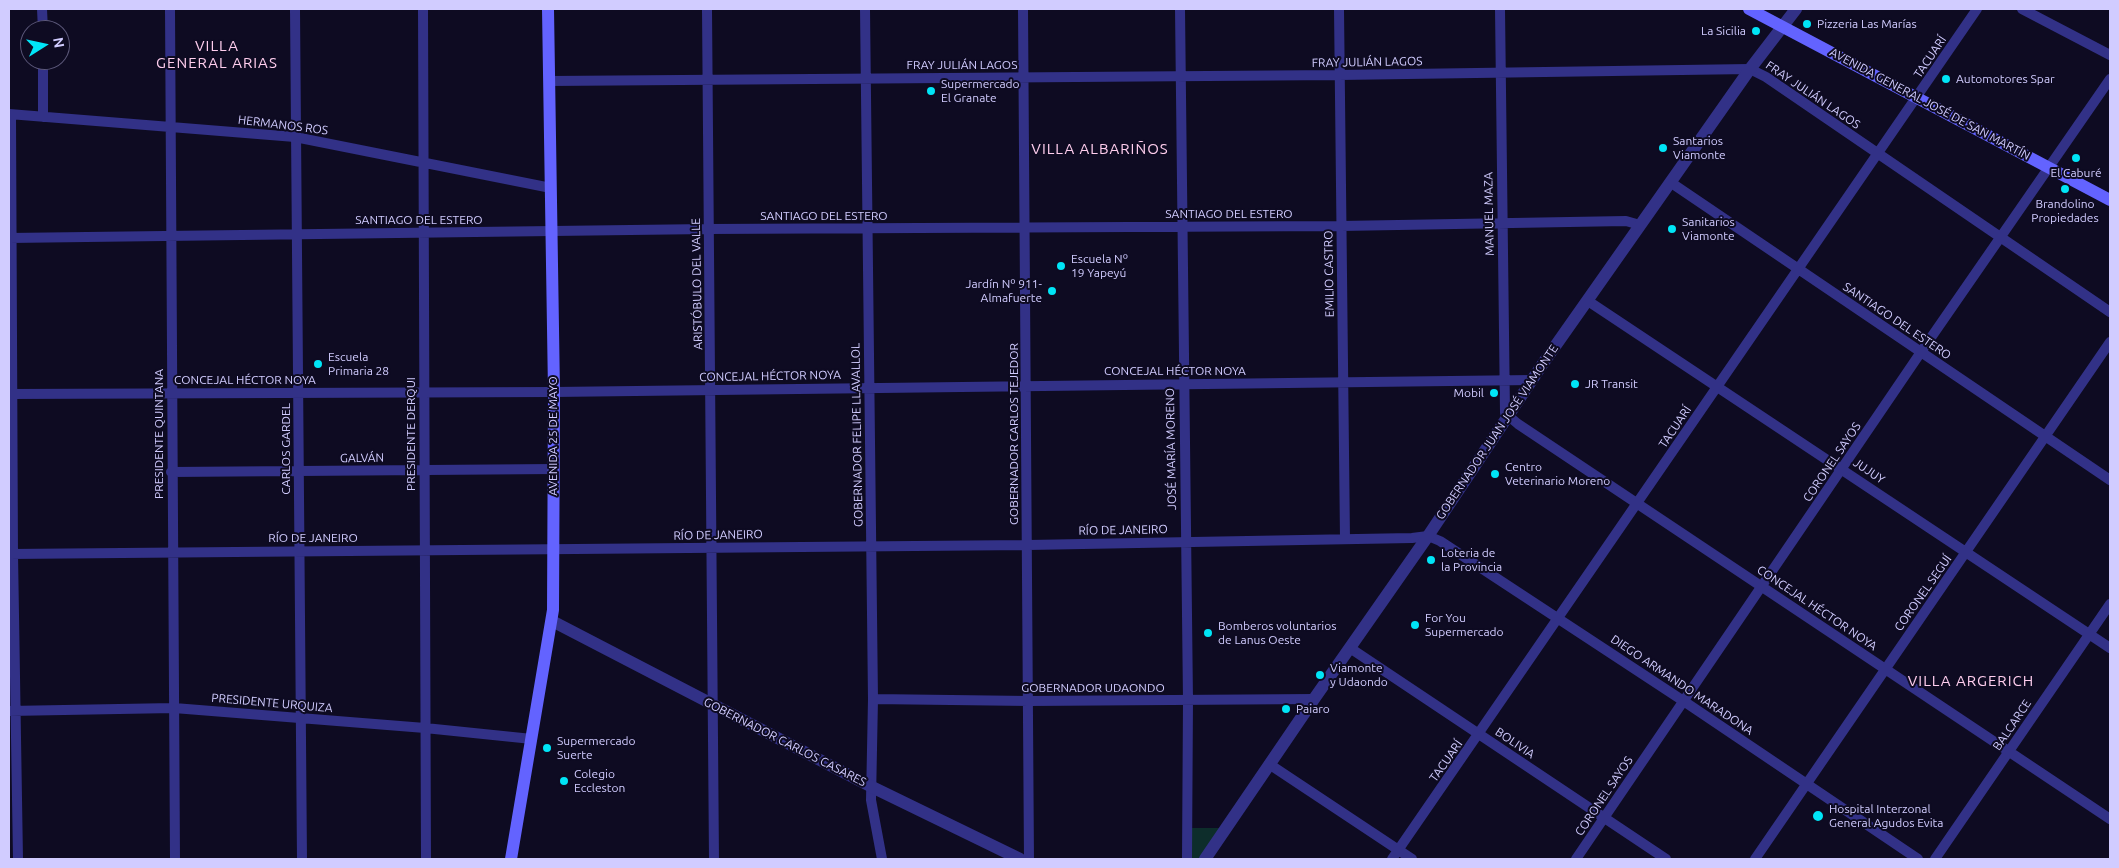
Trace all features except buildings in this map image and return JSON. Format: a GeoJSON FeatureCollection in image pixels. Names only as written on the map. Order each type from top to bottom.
{"type":"FeatureCollection","features":[{"type":"Feature","properties":{"kind":"main road","name":"AVENIDA 25 DE MAYO"},"geometry":{"type":"LineString","coordinates":[[511,859],[552,621],[554,392],[548,9]]}},
{"type":"Feature","properties":{"kind":"main road","name":"AVENIDA GENERAL JOSÉ DE SAN MARTÍN"},"geometry":{"type":"LineString","coordinates":[[1749,9],[2110,200]]}},
{"type":"Feature","properties":{"kind":"street","name":"PRESIDENTE QUINTANA"},"geometry":{"type":"LineString","coordinates":[[170,9],[171,472],[175,859]]}},
{"type":"Feature","properties":{"kind":"street","name":"CARLOS GARDEL"},"geometry":{"type":"LineString","coordinates":[[295,9],[302,859]]}},
{"type":"Feature","properties":{"kind":"street","name":"PRESIDENTE DERQUI"},"geometry":{"type":"LineString","coordinates":[[423,9],[426,859]]}},
{"type":"Feature","properties":{"kind":"street","name":"ARISTÓBULO DEL VALLE"},"geometry":{"type":"LineString","coordinates":[[707,9],[714,859]]}},
{"type":"Feature","properties":{"kind":"street","name":"GOBERNADOR FELIPE LLAVALLOL"},"geometry":{"type":"LineString","coordinates":[[865,9],[866,228],[873,699],[871,807],[881,859]]}},
{"type":"Feature","properties":{"kind":"street","name":"GOBERNADOR CARLOS TEJEDOR"},"geometry":{"type":"LineString","coordinates":[[1023,9],[1029,859]]}},
{"type":"Feature","properties":{"kind":"street","name":"JOSÉ MARÍA MORENO"},"geometry":{"type":"LineString","coordinates":[[1180,9],[1188,700],[1187,859]]}},
{"type":"Feature","properties":{"kind":"street","name":"EMILIO CASTRO"},"geometry":{"type":"LineString","coordinates":[[1339,9],[1345,539]]}},
{"type":"Feature","properties":{"kind":"street","name":"MANUEL MAZA"},"geometry":{"type":"LineString","coordinates":[[1500,9],[1503,405],[1508,417]]}},
{"type":"Feature","properties":{"kind":"street","name":"GOBERNADOR JUAN JOSÉ VIAMONTE"},"geometry":{"type":"LineString","coordinates":[[1205,859],[1428,536],[1440,515],[1532,380],[1750,69],[1796,9]]}},
{"type":"Feature","properties":{"kind":"street","name":"TACUARÍ"},"geometry":{"type":"LineString","coordinates":[[1392,859],[1480,734],[1977,9]]}},
{"type":"Feature","properties":{"kind":"street"},"geometry":{"type":"LineString","coordinates":[[2022,9],[2110,55]]}},
{"type":"Feature","properties":{"kind":"street","name":"FRAY JULIÁN LAGOS"},"geometry":{"type":"LineString","coordinates":[[549,81],[1339,75],[1750,69],[1766,77],[2110,312]]}},
{"type":"Feature","properties":{"kind":"street"},"geometry":{"type":"LineString","coordinates":[[43,70],[43,117]]}},
{"type":"Feature","properties":{"kind":"street","name":"CORONEL SAYOS"},"geometry":{"type":"LineString","coordinates":[[1576,859],[1685,702],[1921,352],[2110,79]]}},
{"type":"Feature","properties":{"kind":"street","name":"HERMANOS ROS"},"geometry":{"type":"LineString","coordinates":[[10,115],[295,137],[551,188]]}},
{"type":"Feature","properties":{"kind":"street"},"geometry":{"type":"LineString","coordinates":[[10,115],[12,711],[18,859]]}},
{"type":"Feature","properties":{"kind":"street","name":"SANTIAGO DEL ESTERO"},"geometry":{"type":"LineString","coordinates":[[1670,182],[1797,270],[2110,480]]}},
{"type":"Feature","properties":{"kind":"street","name":"SANTIAGO DEL ESTERO"},"geometry":{"type":"LineString","coordinates":[[10,238],[296,233],[551,232],[708,228],[1341,226],[1626,221],[1640,225]]}},
{"type":"Feature","properties":{"kind":"street","name":"JUJUY"},"geometry":{"type":"LineString","coordinates":[[1588,301],[2110,648]]}},
{"type":"Feature","properties":{"kind":"street","name":"CORONEL SEGUÍ"},"geometry":{"type":"LineString","coordinates":[[1756,859],[2110,342]]}},
{"type":"Feature","properties":{"kind":"street","name":"CONCEJAL HÉCTOR NOYA"},"geometry":{"type":"LineString","coordinates":[[11,394],[554,392],[1026,384],[1343,384],[1532,380]]}},
{"type":"Feature","properties":{"kind":"street","name":"CONCEJAL HÉCTOR NOYA"},"geometry":{"type":"LineString","coordinates":[[1508,417],[2110,819]]}},
{"type":"Feature","properties":{"kind":"street","name":"GALVÁN"},"geometry":{"type":"LineString","coordinates":[[171,472],[554,469]]}},
{"type":"Feature","properties":{"kind":"street","name":"RÍO DE JANEIRO"},"geometry":{"type":"LineString","coordinates":[[11,554],[871,546],[1345,539],[1428,536]]}},
{"type":"Feature","properties":{"kind":"street","name":"DIEGO ARMANDO MARADONA"},"geometry":{"type":"LineString","coordinates":[[1428,536],[1440,541],[1559,618],[1918,859]]}},
{"type":"Feature","properties":{"kind":"street","name":"BALCARCE"},"geometry":{"type":"LineString","coordinates":[[1935,859],[2110,604]]}},
{"type":"Feature","properties":{"kind":"street","name":"GOBERNADOR CARLOS CASARES"},"geometry":{"type":"LineString","coordinates":[[552,621],[872,787],[1020,859]]}},
{"type":"Feature","properties":{"kind":"street","name":"BOLIVIA"},"geometry":{"type":"LineString","coordinates":[[1350,648],[1666,859]]}},
{"type":"Feature","properties":{"kind":"street","name":"GOBERNADOR UDAONDO"},"geometry":{"type":"LineString","coordinates":[[873,699],[1029,701],[1314,699]]}},
{"type":"Feature","properties":{"kind":"street","name":"PRESIDENTE URQUIZA"},"geometry":{"type":"LineString","coordinates":[[12,711],[174,708],[425,728],[532,739]]}},
{"type":"Feature","properties":{"kind":"street"},"geometry":{"type":"LineString","coordinates":[[1269,764],[1412,859]]}},
{"type":"Feature","properties":{"kind":"green space"},"geometry":{"type":"Polygon","coordinates":[[[1189,828],[1221,828],[1199,859],[1193,859],[1190,856],[1189,828]]]}},
{"type":"Feature","properties":{"kind":"place","name":"Pizzeria Las Marías"},"geometry":{"type":"Point","coordinates":[1807,24]}},
{"type":"Feature","properties":{"kind":"place","name":"La Sicilia"},"geometry":{"type":"Point","coordinates":[1756,31]}},
{"type":"Feature","properties":{"kind":"place","name":"Automotores Spar"},"geometry":{"type":"Point","coordinates":[1946,79]}},
{"type":"Feature","properties":{"kind":"place","name":"Supermercado El Granate"},"geometry":{"type":"Point","coordinates":[931,91]}},
{"type":"Feature","properties":{"kind":"place","name":"Santarios Viamonte"},"geometry":{"type":"Point","coordinates":[1663,148]}},
{"type":"Feature","properties":{"kind":"place","name":"El Caburé"},"geometry":{"type":"Point","coordinates":[2076,158]}},
{"type":"Feature","properties":{"kind":"place","name":"Brandolino Propiedades"},"geometry":{"type":"Point","coordinates":[2065,189]}},
{"type":"Feature","properties":{"kind":"place","name":"Sanitarios Viamonte"},"geometry":{"type":"Point","coordinates":[1672,229]}},
{"type":"Feature","properties":{"kind":"place","name":"Escuela Nº 19 Yapeyú"},"geometry":{"type":"Point","coordinates":[1061,266]}},
{"type":"Feature","properties":{"kind":"place","name":"Jardín Nº 911- Almafuerte"},"geometry":{"type":"Point","coordinates":[1052,291]}},
{"type":"Feature","properties":{"kind":"place","name":"Escuela Primaria 28"},"geometry":{"type":"Point","coordinates":[318,364]}},
{"type":"Feature","properties":{"kind":"place","name":"JR Transit"},"geometry":{"type":"Point","coordinates":[1575,384]}},
{"type":"Feature","properties":{"kind":"place","name":"Mobil"},"geometry":{"type":"Point","coordinates":[1494,393]}},
{"type":"Feature","properties":{"kind":"place","name":"Centro Veterinario Moreno"},"geometry":{"type":"Point","coordinates":[1495,474]}},
{"type":"Feature","properties":{"kind":"place","name":"Loteria de la Provincia"},"geometry":{"type":"Point","coordinates":[1431,560]}},
{"type":"Feature","properties":{"kind":"place","name":"For You Supermercado"},"geometry":{"type":"Point","coordinates":[1415,625]}},
{"type":"Feature","properties":{"kind":"place","name":"Bomberos voluntarios de Lanus Oeste"},"geometry":{"type":"Point","coordinates":[1208,633]}},
{"type":"Feature","properties":{"kind":"place","name":"Viamonte y Udaondo"},"geometry":{"type":"Point","coordinates":[1320,675]}},
{"type":"Feature","properties":{"kind":"place","name":"Paiaro"},"geometry":{"type":"Point","coordinates":[1286,709]}},
{"type":"Feature","properties":{"kind":"place","name":"Supermercado Suerte"},"geometry":{"type":"Point","coordinates":[547,748]}},
{"type":"Feature","properties":{"kind":"place","name":"Colegio Eccleston"},"geometry":{"type":"Point","coordinates":[564,781]}},
{"type":"Feature","properties":{"kind":"place","name":"Hospital Interzonal General Agudos Evita"},"geometry":{"type":"Point","coordinates":[1818,816]}},
{"type":"Feature","properties":{"kind":"district","name":"VILLA GENERAL ARIAS"},"geometry":{"type":"Point","coordinates":[217,54]}},
{"type":"Feature","properties":{"kind":"district","name":"VILLA ALBARIÑOS"},"geometry":{"type":"Point","coordinates":[1100,149]}},
{"type":"Feature","properties":{"kind":"district","name":"VILLA ARGERICH"},"geometry":{"type":"Point","coordinates":[1971,681]}}]}
